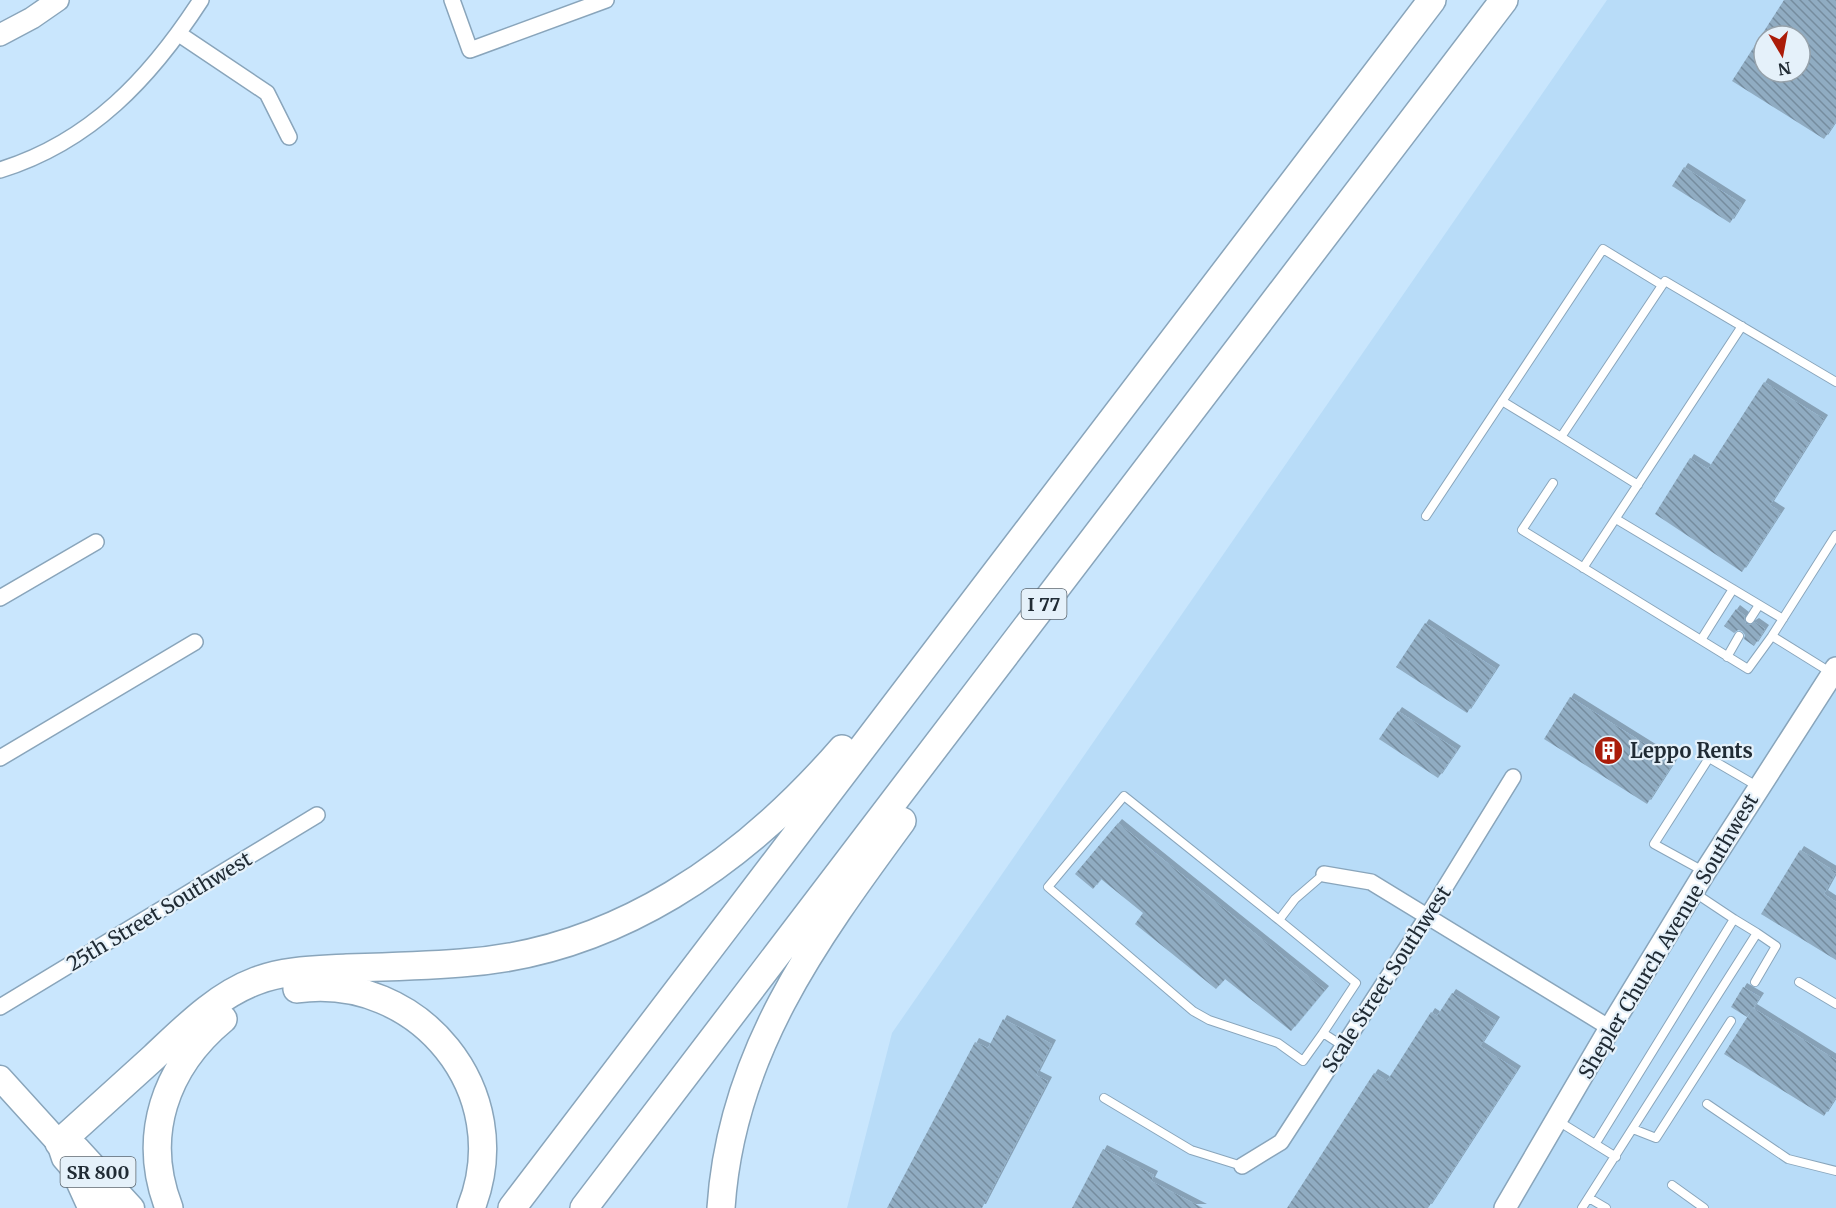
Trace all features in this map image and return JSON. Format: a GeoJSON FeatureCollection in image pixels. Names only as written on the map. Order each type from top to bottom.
{"type":"FeatureCollection","features":[{"type":"Feature","properties":{"kind":"highway"},"geometry":{"type":"LineString","coordinates":[[512,1208],[1432,0]]}},
{"type":"Feature","properties":{"kind":"highway","name":"I 77"},"geometry":{"type":"LineString","coordinates":[[584,1208],[1504,0]]}},
{"type":"Feature","properties":{"kind":"highway"},"geometry":{"type":"LineString","coordinates":[[721,1208],[728,1150],[747,1080],[765,1035],[798,973],[841,905],[1138,500],[1221,371]]}},
{"type":"Feature","properties":{"kind":"highway"},"geometry":{"type":"LineString","coordinates":[[59,1143],[198,1017],[216,1003],[256,981],[295,972],[480,962],[544,950],[627,920],[680,892],[705,875],[769,823],[838,753],[1062,467],[1111,422]]}},
{"type":"Feature","properties":{"kind":"highway"},"geometry":{"type":"LineString","coordinates":[[169,1208],[159,1174],[158,1130],[163,1107],[180,1066],[208,1032],[225,1017],[244,1005],[264,996],[308,987],[352,990],[397,1006],[428,1027],[456,1060],[475,1100],[481,1124],[481,1172],[471,1208]]}},
{"type":"Feature","properties":{"kind":"highway"},"geometry":{"type":"LineString","coordinates":[[77,1175],[92,1208]]}},
{"type":"Feature","properties":{"kind":"main road","name":"SR 800"},"geometry":{"type":"LineString","coordinates":[[0,1078],[59,1143],[64,1158],[107,1208]]}},
{"type":"Feature","properties":{"kind":"main road","name":"SR 800"},"geometry":{"type":"LineString","coordinates":[[59,1143],[77,1148],[132,1208]]}},
{"type":"Feature","properties":{"kind":"street"},"geometry":{"type":"LineString","coordinates":[[0,35],[32,18],[58,0]]}},
{"type":"Feature","properties":{"kind":"street"},"geometry":{"type":"LineString","coordinates":[[0,170],[41,156],[74,137],[113,106],[144,77],[179,34],[201,0]]}},
{"type":"Feature","properties":{"kind":"street"},"geometry":{"type":"LineString","coordinates":[[452,0],[470,50],[606,0]]}},
{"type":"Feature","properties":{"kind":"street"},"geometry":{"type":"LineString","coordinates":[[179,34],[267,93],[289,137]]}},
{"type":"Feature","properties":{"kind":"street"},"geometry":{"type":"LineString","coordinates":[[0,598],[96,542]]}},
{"type":"Feature","properties":{"kind":"street"},"geometry":{"type":"LineString","coordinates":[[0,758],[195,642]]}},
{"type":"Feature","properties":{"kind":"street","name":"Shepler Church Avenue Southwest"},"geometry":{"type":"LineString","coordinates":[[1505,1208],[1610,1028],[1705,872],[1834,671]]}},
{"type":"Feature","properties":{"kind":"street","name":"Scale Street Southwest"},"geometry":{"type":"LineString","coordinates":[[1242,1166],[1281,1142],[1514,777]]}},
{"type":"Feature","properties":{"kind":"street","name":"25th Street Southwest"},"geometry":{"type":"LineString","coordinates":[[0,1007],[317,815]]}},
{"type":"Feature","properties":{"kind":"street"},"geometry":{"type":"LineString","coordinates":[[1324,874],[1371,882],[1610,1028]]}},
{"type":"Feature","properties":{"kind":"lane"},"geometry":{"type":"LineString","coordinates":[[1426,516],[1603,249],[1662,285]]}},
{"type":"Feature","properties":{"kind":"lane"},"geometry":{"type":"LineString","coordinates":[[1561,437],[1665,281],[1836,382]]}},
{"type":"Feature","properties":{"kind":"lane"},"geometry":{"type":"LineString","coordinates":[[1583,568],[1742,327]]}},
{"type":"Feature","properties":{"kind":"lane"},"geometry":{"type":"LineString","coordinates":[[1502,401],[1638,485]]}},
{"type":"Feature","properties":{"kind":"lane"},"geometry":{"type":"LineString","coordinates":[[1553,483],[1522,530],[1748,669],[1772,636],[1836,535]]}},
{"type":"Feature","properties":{"kind":"lane"},"geometry":{"type":"LineString","coordinates":[[1616,519],[1783,619]]}},
{"type":"Feature","properties":{"kind":"lane"},"geometry":{"type":"LineString","coordinates":[[1701,640],[1733,589]]}},
{"type":"Feature","properties":{"kind":"lane"},"geometry":{"type":"LineString","coordinates":[[1750,619],[1759,605]]}},
{"type":"Feature","properties":{"kind":"lane"},"geometry":{"type":"LineString","coordinates":[[1727,657],[1739,636]]}},
{"type":"Feature","properties":{"kind":"lane"},"geometry":{"type":"LineString","coordinates":[[1772,636],[1834,671]]}},
{"type":"Feature","properties":{"kind":"lane"},"geometry":{"type":"LineString","coordinates":[[1705,872],[1654,844],[1709,758],[1758,787]]}},
{"type":"Feature","properties":{"kind":"lane"},"geometry":{"type":"LineString","coordinates":[[1124,796],[1279,920],[1356,983],[1303,1061],[1278,1043],[1209,1020],[1193,1011],[1048,887],[1124,796]]}},
{"type":"Feature","properties":{"kind":"lane"},"geometry":{"type":"LineString","coordinates":[[1279,920],[1295,899],[1324,874]]}},
{"type":"Feature","properties":{"kind":"lane"},"geometry":{"type":"LineString","coordinates":[[1693,892],[1776,946],[1755,982]]}},
{"type":"Feature","properties":{"kind":"lane"},"geometry":{"type":"LineString","coordinates":[[1596,1143],[1734,919]]}},
{"type":"Feature","properties":{"kind":"lane"},"geometry":{"type":"LineString","coordinates":[[1582,1208],[1756,933]]}},
{"type":"Feature","properties":{"kind":"lane"},"geometry":{"type":"LineString","coordinates":[[1799,982],[1836,1005]]}},
{"type":"Feature","properties":{"kind":"lane"},"geometry":{"type":"LineString","coordinates":[[1634,1129],[1656,1137],[1731,1021]]}},
{"type":"Feature","properties":{"kind":"lane"},"geometry":{"type":"LineString","coordinates":[[1323,1033],[1343,1046]]}},
{"type":"Feature","properties":{"kind":"lane"},"geometry":{"type":"LineString","coordinates":[[1104,1098],[1191,1150],[1242,1166]]}},
{"type":"Feature","properties":{"kind":"lane"},"geometry":{"type":"LineString","coordinates":[[1707,1104],[1788,1159],[1836,1171]]}},
{"type":"Feature","properties":{"kind":"lane"},"geometry":{"type":"LineString","coordinates":[[1557,1120],[1616,1157]]}},
{"type":"Feature","properties":{"kind":"lane"},"geometry":{"type":"LineString","coordinates":[[1672,1185],[1704,1208]]}},
{"type":"Feature","properties":{"kind":"lane"},"geometry":{"type":"LineString","coordinates":[[1589,1198],[1606,1208]]}},
{"type":"Feature","properties":{"kind":"shaded area"},"geometry":{"type":"Polygon","coordinates":[[[1607,0],[1836,0],[1836,1208],[847,1208],[892,1033],[1607,0]]]}},
{"type":"Feature","properties":{"kind":"building"},"geometry":{"type":"Polygon","coordinates":[[[1784,0],[1836,0],[1836,121],[1824,139],[1732,81],[1752,50],[1752,84],[1812,84],[1812,24],[1769,24],[1784,0]]]}},
{"type":"Feature","properties":{"kind":"building"},"geometry":{"type":"Polygon","coordinates":[[[1684,167],[1742,204],[1730,223],[1672,186],[1684,167]]]}},
{"type":"Feature","properties":{"kind":"building"},"geometry":{"type":"Polygon","coordinates":[[[1764,382],[1824,419],[1770,505],[1781,512],[1742,572],[1655,514],[1690,458],[1708,469],[1764,382]]]}},
{"type":"Feature","properties":{"kind":"building"},"geometry":{"type":"Polygon","coordinates":[[[1736,609],[1745,616],[1746,624],[1750,625],[1755,622],[1765,629],[1754,646],[1744,639],[1745,635],[1742,631],[1738,630],[1734,633],[1724,626],[1736,609]]]}},
{"type":"Feature","properties":{"kind":"building"},"geometry":{"type":"Polygon","coordinates":[[[1425,623],[1496,669],[1467,713],[1396,667],[1425,623]]]}},
{"type":"Feature","properties":{"kind":"building","name":"Leppo Rents"},"geometry":{"type":"Polygon","coordinates":[[[1570,697],[1674,762],[1647,804],[1544,739],[1570,697]]]}},
{"type":"Feature","properties":{"kind":"building"},"geometry":{"type":"Polygon","coordinates":[[[1398,711],[1457,750],[1438,778],[1379,739],[1398,711]]]}},
{"type":"Feature","properties":{"kind":"building"},"geometry":{"type":"Polygon","coordinates":[[[1118,823],[1325,990],[1291,1031],[1225,979],[1216,989],[1135,924],[1143,913],[1101,879],[1093,889],[1075,874],[1118,823]]]}},
{"type":"Feature","properties":{"kind":"building"},"geometry":{"type":"Polygon","coordinates":[[[1800,850],[1836,872],[1824,894],[1836,902],[1836,960],[1761,914],[1800,850]]]}},
{"type":"Feature","properties":{"kind":"building"},"geometry":{"type":"Polygon","coordinates":[[[1743,987],[1760,997],[1747,1017],[1731,1007],[1743,987]]]}},
{"type":"Feature","properties":{"kind":"building"},"geometry":{"type":"Polygon","coordinates":[[[1452,993],[1496,1021],[1480,1046],[1517,1070],[1428,1208],[1287,1208],[1374,1073],[1387,1081],[1431,1012],[1437,1016],[1452,993]]]}},
{"type":"Feature","properties":{"kind":"building"},"geometry":{"type":"Polygon","coordinates":[[[1753,1008],[1836,1060],[1836,1097],[1824,1116],[1724,1054],[1753,1008]]]}},
{"type":"Feature","properties":{"kind":"building"},"geometry":{"type":"Polygon","coordinates":[[[1003,1019],[1052,1044],[1036,1075],[1048,1081],[982,1208],[887,1208],[975,1042],[988,1048],[1003,1019]]]}},
{"type":"Feature","properties":{"kind":"building"},"geometry":{"type":"Polygon","coordinates":[[[1103,1149],[1154,1175],[1151,1181],[1203,1208],[1072,1208],[1103,1149]]]}},
{"type":"Feature","properties":{"kind":"place","name":"Leppo Rents"},"geometry":{"type":"Point","coordinates":[1609,750]}}]}
